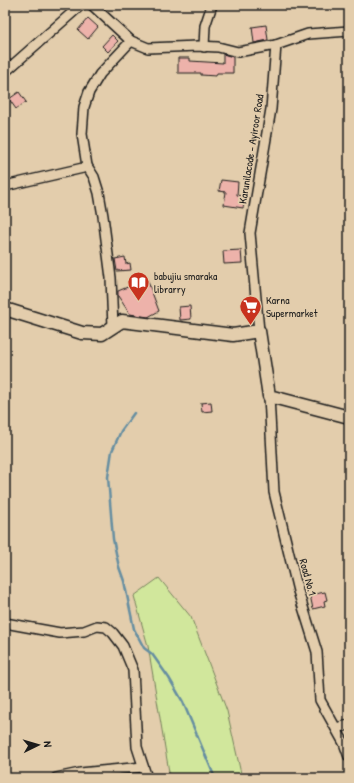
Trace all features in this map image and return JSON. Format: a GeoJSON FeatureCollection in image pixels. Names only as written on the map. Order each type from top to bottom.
{"type":"FeatureCollection","features":[{"type":"Feature","properties":{"kind":"main road"},"geometry":{"type":"LineString","coordinates":[[5,309],[82,333],[102,334],[122,320],[233,335],[259,331],[269,396],[349,417]]}},
{"type":"Feature","properties":{"kind":"street"},"geometry":{"type":"LineString","coordinates":[[5,72],[81,5]]}},
{"type":"Feature","properties":{"kind":"street"},"geometry":{"type":"LineString","coordinates":[[92,5],[130,42],[148,48],[218,47],[238,52],[276,45],[308,34],[349,31]]}},
{"type":"Feature","properties":{"kind":"street"},"geometry":{"type":"LineString","coordinates":[[204,47],[205,26],[212,5]]}},
{"type":"Feature","properties":{"kind":"street"},"geometry":{"type":"LineString","coordinates":[[113,327],[111,278],[103,216],[99,193],[94,177],[87,166],[82,134],[84,107],[89,92],[100,74],[130,42]]}},
{"type":"Feature","properties":{"kind":"street","name":"Karunilacode - Ayiroor Road"},"geometry":{"type":"LineString","coordinates":[[259,331],[250,233],[270,109],[276,45]]}},
{"type":"Feature","properties":{"kind":"street"},"geometry":{"type":"LineString","coordinates":[[5,186],[87,166]]}},
{"type":"Feature","properties":{"kind":"street","name":"Road No.1"},"geometry":{"type":"LineString","coordinates":[[269,396],[274,492],[298,591],[317,652],[320,700],[344,743],[349,757]]}},
{"type":"Feature","properties":{"kind":"street"},"geometry":{"type":"LineString","coordinates":[[5,623],[60,634],[84,631],[97,626],[106,627],[113,633],[122,646],[133,670],[137,747],[147,778]]}},
{"type":"Feature","properties":{"kind":"street"},"geometry":{"type":"LineString","coordinates":[[336,728],[349,725]]}},
{"type":"Feature","properties":{"kind":"street"},"geometry":{"type":"LineString","coordinates":[[56,778],[80,773],[143,767]]}},
{"type":"Feature","properties":{"kind":"green space"},"geometry":{"type":"Polygon","coordinates":[[[159,578],[191,617],[227,711],[242,778],[170,778],[148,646],[134,596],[159,578]]]}},
{"type":"Feature","properties":{"kind":"building"},"geometry":{"type":"Polygon","coordinates":[[[88,18],[98,27],[88,39],[78,30],[88,18]]]}},
{"type":"Feature","properties":{"kind":"building"},"geometry":{"type":"Polygon","coordinates":[[[266,25],[268,40],[254,43],[252,27],[266,25]]]}},
{"type":"Feature","properties":{"kind":"building"},"geometry":{"type":"Polygon","coordinates":[[[112,35],[118,41],[108,52],[102,46],[112,35]]]}},
{"type":"Feature","properties":{"kind":"building"},"geometry":{"type":"Polygon","coordinates":[[[223,54],[233,57],[233,73],[217,73],[216,76],[201,75],[201,73],[178,73],[178,58],[190,58],[190,61],[223,63],[223,54]]]}},
{"type":"Feature","properties":{"kind":"building"},"geometry":{"type":"Polygon","coordinates":[[[19,92],[26,102],[16,109],[9,99],[19,92]]]}},
{"type":"Feature","properties":{"kind":"building"},"geometry":{"type":"Polygon","coordinates":[[[221,180],[238,182],[237,195],[245,197],[243,208],[224,205],[226,192],[219,191],[221,180]]]}},
{"type":"Feature","properties":{"kind":"building"},"geometry":{"type":"Polygon","coordinates":[[[241,250],[242,263],[224,264],[223,251],[241,250]]]}},
{"type":"Feature","properties":{"kind":"building"},"geometry":{"type":"Polygon","coordinates":[[[125,257],[126,264],[130,263],[131,270],[117,271],[115,259],[125,257]]]}},
{"type":"Feature","properties":{"kind":"building","name":"babujiu smaraka librarry"},"geometry":{"type":"Polygon","coordinates":[[[147,279],[159,311],[148,317],[130,314],[118,296],[118,291],[147,279]]]}},
{"type":"Feature","properties":{"kind":"building"},"geometry":{"type":"Polygon","coordinates":[[[190,306],[191,319],[180,320],[179,307],[190,306]]]}},
{"type":"Feature","properties":{"kind":"building"},"geometry":{"type":"Polygon","coordinates":[[[211,402],[212,411],[202,412],[201,403],[211,402]]]}},
{"type":"Feature","properties":{"kind":"building"},"geometry":{"type":"Polygon","coordinates":[[[325,592],[327,600],[324,601],[325,606],[313,609],[310,595],[325,592]]]}},
{"type":"Feature","properties":{"kind":"waterway"},"geometry":{"type":"LineString","coordinates":[[134,413],[121,431],[112,451],[108,477],[113,539],[119,567],[124,581],[134,629],[144,648],[152,654],[169,678],[183,702],[215,778]]}},
{"type":"Feature","properties":{"kind":"place","name":"babujiu smaraka librarry"},"geometry":{"type":"Point","coordinates":[139,302]}},
{"type":"Feature","properties":{"kind":"place","name":"Karna Supermarket"},"geometry":{"type":"Point","coordinates":[250,326]}}]}
